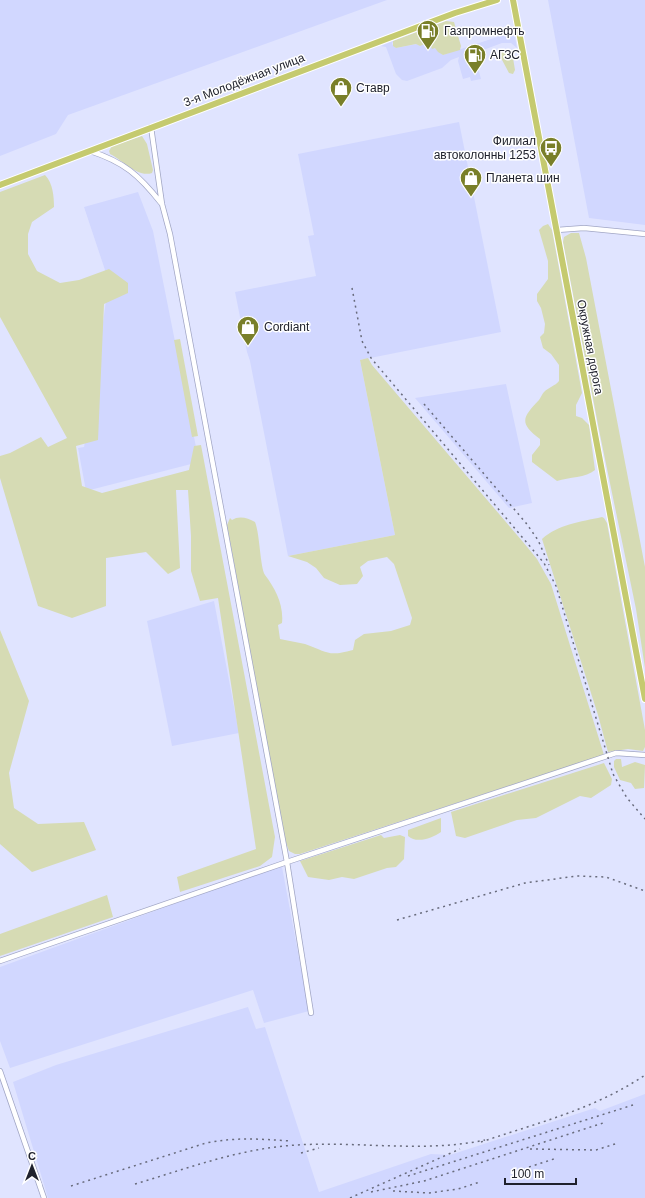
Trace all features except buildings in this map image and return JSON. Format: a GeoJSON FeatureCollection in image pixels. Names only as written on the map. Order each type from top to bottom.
{"type":"FeatureCollection","features":[{"type":"Feature","properties":{"kind":"main road","name":"3-я Молодёжная улица"},"geometry":{"type":"LineString","coordinates":[[0,185],[89,150],[455,13],[497,0]]}},
{"type":"Feature","properties":{"kind":"main road","name":"Окружная дорога"},"geometry":{"type":"LineString","coordinates":[[513,0],[645,699]]}},
{"type":"Feature","properties":{"kind":"street"},"geometry":{"type":"LineString","coordinates":[[151,127],[162,204],[170,234],[287,862],[312,1013]]}},
{"type":"Feature","properties":{"kind":"street"},"geometry":{"type":"LineString","coordinates":[[89,150],[112,158],[132,171],[148,186],[162,204]]}},
{"type":"Feature","properties":{"kind":"street"},"geometry":{"type":"LineString","coordinates":[[557,230],[584,228],[645,234]]}},
{"type":"Feature","properties":{"kind":"street"},"geometry":{"type":"LineString","coordinates":[[0,961],[287,862],[616,753],[645,755]]}},
{"type":"Feature","properties":{"kind":"street"},"geometry":{"type":"LineString","coordinates":[[0,1071],[44,1198]]}},
{"type":"Feature","properties":{"kind":"shaded area"},"geometry":{"type":"Polygon","coordinates":[[[0,0],[387,0],[68,115],[56,134],[0,156],[0,0]]]}},
{"type":"Feature","properties":{"kind":"shaded area"},"geometry":{"type":"Polygon","coordinates":[[[548,0],[645,0],[645,225],[589,218],[548,0]]]}},
{"type":"Feature","properties":{"kind":"shaded area"},"geometry":{"type":"Polygon","coordinates":[[[513,26],[517,48],[511,43],[502,43],[478,52],[484,57],[477,64],[481,79],[471,81],[470,77],[463,79],[458,61],[459,57],[451,60],[442,68],[407,81],[402,80],[396,74],[386,47],[381,46],[393,41],[392,44],[396,48],[417,44],[420,46],[429,42],[443,55],[509,33],[513,26]]]}},
{"type":"Feature","properties":{"kind":"shaded area"},"geometry":{"type":"Polygon","coordinates":[[[459,122],[501,332],[360,360],[395,535],[288,556],[235,292],[316,276],[308,236],[314,235],[298,154],[459,122]]]}},
{"type":"Feature","properties":{"kind":"shaded area"},"geometry":{"type":"Polygon","coordinates":[[[138,192],[153,231],[199,462],[86,491],[78,448],[84,447],[106,301],[102,301],[105,270],[84,207],[138,192]]]}},
{"type":"Feature","properties":{"kind":"shaded area"},"geometry":{"type":"Polygon","coordinates":[[[506,384],[532,503],[509,508],[415,398],[506,384]]]}},
{"type":"Feature","properties":{"kind":"shaded area"},"geometry":{"type":"Polygon","coordinates":[[[214,601],[239,733],[172,746],[147,621],[214,601]]]}},
{"type":"Feature","properties":{"kind":"shaded area"},"geometry":{"type":"Polygon","coordinates":[[[276,867],[282,867],[309,1011],[264,1023],[253,990],[10,1068],[0,1041],[0,967],[276,867]]]}},
{"type":"Feature","properties":{"kind":"shaded area"},"geometry":{"type":"Polygon","coordinates":[[[248,1007],[256,1029],[265,1027],[319,1192],[431,1154],[450,1155],[595,1108],[600,1111],[645,1094],[645,1198],[48,1198],[13,1082],[56,1065],[248,1007]]]}},
{"type":"Feature","properties":{"kind":"green space"},"geometry":{"type":"Polygon","coordinates":[[[446,21],[454,22],[461,46],[460,50],[443,55],[435,48],[432,49],[429,42],[420,46],[416,44],[396,48],[393,46],[393,41],[446,21]]]}},
{"type":"Feature","properties":{"kind":"green space"},"geometry":{"type":"Polygon","coordinates":[[[509,49],[512,52],[515,70],[513,74],[509,73],[501,58],[500,51],[509,49]]]}},
{"type":"Feature","properties":{"kind":"green space"},"geometry":{"type":"Polygon","coordinates":[[[142,136],[147,144],[153,170],[152,173],[147,174],[130,168],[110,154],[109,151],[112,146],[142,136]]]}},
{"type":"Feature","properties":{"kind":"green space"},"geometry":{"type":"Polygon","coordinates":[[[45,175],[50,182],[54,207],[32,222],[28,234],[28,254],[37,271],[60,283],[79,280],[109,269],[128,283],[128,293],[104,304],[98,440],[76,446],[82,486],[102,493],[189,470],[194,446],[201,445],[275,837],[272,857],[260,866],[180,892],[177,877],[256,849],[218,598],[200,601],[191,571],[191,536],[188,490],[176,490],[180,568],[168,574],[146,552],[106,558],[106,606],[72,618],[38,606],[0,478],[0,456],[10,453],[41,437],[48,447],[67,438],[0,317],[0,192],[45,175]]]}},
{"type":"Feature","properties":{"kind":"green space"},"geometry":{"type":"Polygon","coordinates":[[[548,224],[552,230],[582,393],[576,405],[576,416],[582,418],[589,425],[595,470],[587,475],[557,481],[532,462],[532,455],[540,445],[540,439],[529,429],[525,420],[529,411],[543,393],[559,381],[559,365],[551,354],[543,348],[540,337],[544,333],[545,324],[541,308],[537,301],[537,294],[548,279],[548,261],[539,230],[548,224]]]}},
{"type":"Feature","properties":{"kind":"green space"},"geometry":{"type":"Polygon","coordinates":[[[571,233],[579,233],[586,258],[645,567],[645,668],[636,609],[599,430],[563,242],[564,237],[571,233]]]}},
{"type":"Feature","properties":{"kind":"green space"},"geometry":{"type":"Polygon","coordinates":[[[180,339],[198,436],[192,437],[174,340],[180,339]]]}},
{"type":"Feature","properties":{"kind":"green space"},"geometry":{"type":"Polygon","coordinates":[[[368,358],[372,365],[537,559],[551,584],[604,755],[300,854],[295,854],[289,851],[284,837],[227,525],[230,518],[232,520],[235,518],[244,518],[255,522],[263,571],[278,597],[282,610],[282,623],[278,625],[280,639],[305,644],[328,653],[338,653],[353,650],[355,640],[364,634],[391,631],[410,625],[412,618],[394,564],[387,557],[368,561],[360,567],[363,576],[357,584],[340,585],[324,578],[316,568],[307,562],[288,556],[395,535],[360,360],[368,358]]]}},
{"type":"Feature","properties":{"kind":"green space"},"geometry":{"type":"Polygon","coordinates":[[[602,517],[607,523],[645,730],[645,747],[643,751],[628,749],[608,752],[598,715],[542,539],[555,530],[563,527],[602,517]]]}},
{"type":"Feature","properties":{"kind":"green space"},"geometry":{"type":"Polygon","coordinates":[[[0,630],[29,701],[9,773],[14,808],[38,824],[84,822],[96,850],[32,872],[0,844],[0,630]]]}},
{"type":"Feature","properties":{"kind":"green space"},"geometry":{"type":"Polygon","coordinates":[[[616,759],[621,759],[622,767],[635,762],[645,765],[644,788],[635,789],[631,783],[620,780],[614,767],[614,761],[616,759]]]}},
{"type":"Feature","properties":{"kind":"green space"},"geometry":{"type":"Polygon","coordinates":[[[604,763],[612,779],[611,785],[591,798],[580,796],[536,818],[517,820],[465,838],[456,836],[451,812],[604,763]]]}},
{"type":"Feature","properties":{"kind":"green space"},"geometry":{"type":"Polygon","coordinates":[[[441,818],[441,832],[429,838],[420,840],[416,840],[408,836],[408,830],[441,818]]]}},
{"type":"Feature","properties":{"kind":"green space"},"geometry":{"type":"Polygon","coordinates":[[[381,835],[384,838],[400,835],[405,837],[404,859],[396,867],[387,868],[354,879],[342,877],[329,880],[308,877],[300,861],[381,835]]]}},
{"type":"Feature","properties":{"kind":"green space"},"geometry":{"type":"Polygon","coordinates":[[[107,895],[113,917],[0,956],[0,934],[107,895]]]}},
{"type":"Feature","properties":{"kind":"railway"},"geometry":{"type":"LineString","coordinates":[[352,288],[362,341],[371,358],[544,563],[556,586],[613,774],[627,798],[645,819]]}},
{"type":"Feature","properties":{"kind":"railway"},"geometry":{"type":"LineString","coordinates":[[424,404],[526,523],[538,540],[549,565]]}},
{"type":"Feature","properties":{"kind":"railway"},"geometry":{"type":"LineString","coordinates":[[397,920],[525,883],[577,876],[606,877],[645,891]]}},
{"type":"Feature","properties":{"kind":"railway"},"geometry":{"type":"LineString","coordinates":[[481,1142],[586,1106],[626,1087],[645,1075]]}},
{"type":"Feature","properties":{"kind":"railway"},"geometry":{"type":"LineString","coordinates":[[408,1176],[633,1105]]}},
{"type":"Feature","properties":{"kind":"railway"},"geometry":{"type":"LineString","coordinates":[[371,1192],[424,1181],[603,1123]]}},
{"type":"Feature","properties":{"kind":"railway"},"geometry":{"type":"LineString","coordinates":[[71,1186],[206,1143],[238,1139],[290,1141]]}},
{"type":"Feature","properties":{"kind":"railway"},"geometry":{"type":"LineString","coordinates":[[135,1184],[235,1154],[276,1147],[320,1144],[439,1146],[485,1140]]}},
{"type":"Feature","properties":{"kind":"railway"},"geometry":{"type":"LineString","coordinates":[[530,1149],[596,1150],[618,1143]]}},
{"type":"Feature","properties":{"kind":"railway"},"geometry":{"type":"LineString","coordinates":[[301,1153],[319,1148]]}},
{"type":"Feature","properties":{"kind":"railway"},"geometry":{"type":"LineString","coordinates":[[350,1198],[460,1149]]}},
{"type":"Feature","properties":{"kind":"railway"},"geometry":{"type":"LineString","coordinates":[[529,1167],[557,1158]]}},
{"type":"Feature","properties":{"kind":"railway"},"geometry":{"type":"LineString","coordinates":[[393,1191],[429,1193],[458,1189],[480,1182]]}},
{"type":"Feature","properties":{"kind":"place","name":"Газпромнефть"},"geometry":{"type":"Point","coordinates":[428,50]}},
{"type":"Feature","properties":{"kind":"place","name":"АГЗС"},"geometry":{"type":"Point","coordinates":[475,74]}},
{"type":"Feature","properties":{"kind":"place","name":"Ставр"},"geometry":{"type":"Point","coordinates":[341,108]}},
{"type":"Feature","properties":{"kind":"place","name":"Филиал автоколонны 1253"},"geometry":{"type":"Point","coordinates":[551,168]}},
{"type":"Feature","properties":{"kind":"place","name":"Планета шин"},"geometry":{"type":"Point","coordinates":[471,198]}},
{"type":"Feature","properties":{"kind":"place","name":"Cordiant"},"geometry":{"type":"Point","coordinates":[248,346]}}]}
